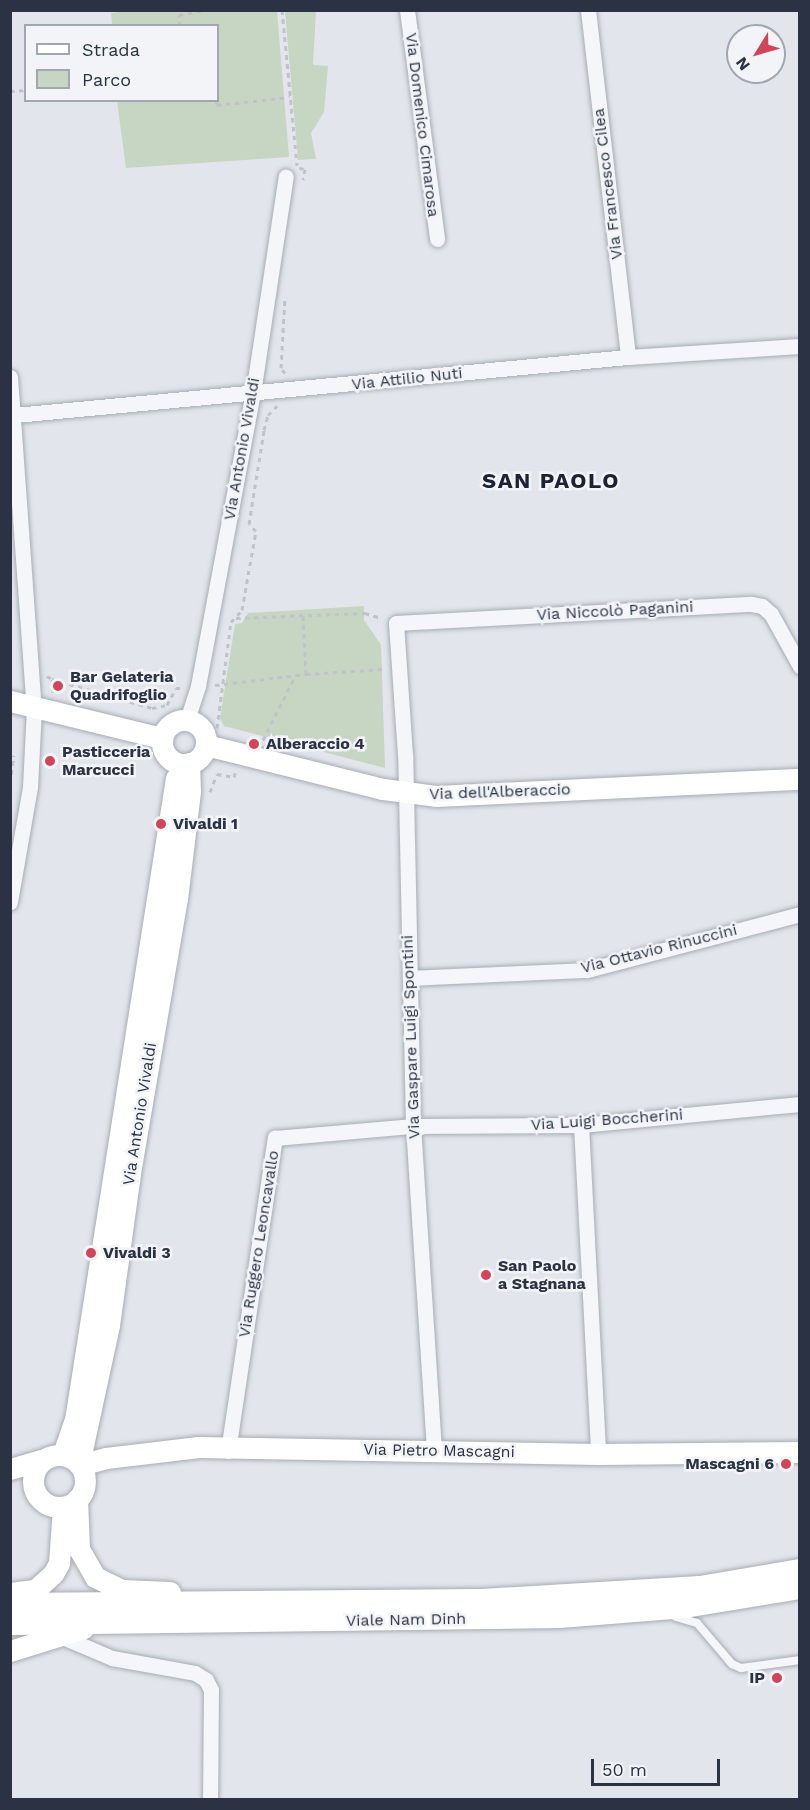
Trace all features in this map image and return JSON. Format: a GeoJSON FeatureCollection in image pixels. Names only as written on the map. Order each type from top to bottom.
{"type":"FeatureCollection","features":[{"type":"Feature","properties":{"kind":"main road","name":"Viale Nam Dinh"},"geometry":{"type":"LineString","coordinates":[[10,1604],[491,1600],[700,1587],[800,1570]]}},
{"type":"Feature","properties":{"kind":"main road","name":"Viale Nam Dinh"},"geometry":{"type":"LineString","coordinates":[[10,1624],[560,1617],[685,1607],[800,1588]]}},
{"type":"Feature","properties":{"kind":"street","name":"Via Domenico Cimarosa"},"geometry":{"type":"LineString","coordinates":[[407,10],[436,239]]}},
{"type":"Feature","properties":{"kind":"street","name":"Via Francesco Cilea"},"geometry":{"type":"LineString","coordinates":[[588,10],[628,357]]}},
{"type":"Feature","properties":{"kind":"street","name":"Via Antonio Vivaldi"},"geometry":{"type":"LineString","coordinates":[[187,720],[198,687],[292,172]]}},
{"type":"Feature","properties":{"kind":"street","name":"Via Attilio Nuti"},"geometry":{"type":"LineString","coordinates":[[15,415],[290,391],[628,357],[800,346]]}},
{"type":"Feature","properties":{"kind":"street"},"geometry":{"type":"LineString","coordinates":[[10,377],[15,415],[15,488],[34,708],[30,787],[10,902]]}},
{"type":"Feature","properties":{"kind":"street","name":"Via Niccolò Paganini"},"geometry":{"type":"LineString","coordinates":[[396,623],[751,604],[762,606],[771,614],[800,666]]}},
{"type":"Feature","properties":{"kind":"street","name":"Via Gaspare Luigi Spontini"},"geometry":{"type":"LineString","coordinates":[[396,623],[405,793],[413,1126],[434,1450]]}},
{"type":"Feature","properties":{"kind":"street"},"geometry":{"type":"LineString","coordinates":[[10,701],[162,738]]}},
{"type":"Feature","properties":{"kind":"street"},"geometry":{"type":"LineString","coordinates":[[187,720],[203,730],[206,745],[201,756],[182,763],[164,750],[162,738],[168,726],[187,720]]}},
{"type":"Feature","properties":{"kind":"street","name":"Via dell'Alberaccio"},"geometry":{"type":"LineString","coordinates":[[206,745],[405,793],[436,796],[800,779]]}},
{"type":"Feature","properties":{"kind":"street","name":"Via Antonio Vivaldi"},"geometry":{"type":"LineString","coordinates":[[74,1461],[109,1325],[130,1173],[177,899],[190,791],[182,763]]}},
{"type":"Feature","properties":{"kind":"street","name":"Via Ottavio Rinuccini"},"geometry":{"type":"LineString","coordinates":[[410,978],[587,970],[800,914]]}},
{"type":"Feature","properties":{"kind":"street","name":"Via Luigi Boccherini"},"geometry":{"type":"LineString","coordinates":[[413,1126],[581,1125],[800,1104]]}},
{"type":"Feature","properties":{"kind":"street"},"geometry":{"type":"LineString","coordinates":[[581,1125],[598,1454]]}},
{"type":"Feature","properties":{"kind":"street","name":"Via Ruggero Leoncavallo"},"geometry":{"type":"LineString","coordinates":[[228,1451],[275,1138],[413,1126]]}},
{"type":"Feature","properties":{"kind":"street","name":"Via Pietro Mascagni"},"geometry":{"type":"LineString","coordinates":[[74,1461],[198,1448],[228,1451],[434,1450],[598,1454],[800,1452]]}},
{"type":"Feature","properties":{"kind":"street"},"geometry":{"type":"LineString","coordinates":[[32,1482],[42,1460]]}},
{"type":"Feature","properties":{"kind":"street"},"geometry":{"type":"LineString","coordinates":[[10,1469],[42,1460],[74,1461],[85,1483],[70,1503],[59,1563],[53,1574],[35,1590],[10,1593]]}},
{"type":"Feature","properties":{"kind":"street"},"geometry":{"type":"LineString","coordinates":[[10,1476],[32,1482],[46,1504],[70,1503]]}},
{"type":"Feature","properties":{"kind":"street"},"geometry":{"type":"LineString","coordinates":[[70,1503],[79,1549],[89,1570],[104,1583],[122,1590],[248,1601]]}},
{"type":"Feature","properties":{"kind":"street"},"geometry":{"type":"LineString","coordinates":[[10,1651],[58,1635],[109,1622]]}},
{"type":"Feature","properties":{"kind":"street"},"geometry":{"type":"LineString","coordinates":[[58,1635],[112,1658],[195,1673],[206,1680],[211,1690],[210,1800]]}},
{"type":"Feature","properties":{"kind":"lane"},"geometry":{"type":"LineString","coordinates":[[560,1617],[593,1625]]}},
{"type":"Feature","properties":{"kind":"lane"},"geometry":{"type":"LineString","coordinates":[[624,1622],[687,1618],[697,1623],[732,1664],[741,1668],[800,1660]]}},
{"type":"Feature","properties":{"kind":"path"},"geometry":{"type":"LineString","coordinates":[[180,24],[179,15],[204,10]]}},
{"type":"Feature","properties":{"kind":"path"},"geometry":{"type":"LineString","coordinates":[[282,10],[290,98],[292,172],[305,169],[301,191]]}},
{"type":"Feature","properties":{"kind":"path"},"geometry":{"type":"LineString","coordinates":[[216,102],[217,105],[290,98]]}},
{"type":"Feature","properties":{"kind":"path"},"geometry":{"type":"LineString","coordinates":[[225,730],[215,728],[231,622],[242,610],[256,531],[249,524],[264,430],[275,406],[290,403],[289,378],[281,368],[286,289]]}},
{"type":"Feature","properties":{"kind":"path"},"geometry":{"type":"LineString","coordinates":[[236,618],[365,613],[396,623]]}},
{"type":"Feature","properties":{"kind":"path"},"geometry":{"type":"LineString","coordinates":[[303,615],[306,674]]}},
{"type":"Feature","properties":{"kind":"path"},"geometry":{"type":"LineString","coordinates":[[52,679],[152,708],[167,705],[176,688],[399,667]]}},
{"type":"Feature","properties":{"kind":"path"},"geometry":{"type":"LineString","coordinates":[[254,739],[262,741],[295,675]]}},
{"type":"Feature","properties":{"kind":"green space"},"geometry":{"type":"Polygon","coordinates":[[[127,11],[277,11],[289,157],[126,168],[117,102],[219,102],[219,24],[112,24],[111,13],[127,11]]]}},
{"type":"Feature","properties":{"kind":"green space"},"geometry":{"type":"Polygon","coordinates":[[[285,11],[316,11],[313,65],[328,66],[324,112],[311,133],[316,159],[298,160],[285,11]]]}},
{"type":"Feature","properties":{"kind":"green space"},"geometry":{"type":"Polygon","coordinates":[[[364,606],[364,620],[381,645],[385,768],[224,726],[220,718],[235,624],[242,623],[248,613],[364,606]]]}},
{"type":"Feature","properties":{"kind":"place","name":"Bar Gelateria Quadrifoglio"},"geometry":{"type":"Point","coordinates":[58,686]}},
{"type":"Feature","properties":{"kind":"place","name":"Alberaccio 4"},"geometry":{"type":"Point","coordinates":[254,744]}},
{"type":"Feature","properties":{"kind":"place","name":"Pasticceria Marcucci"},"geometry":{"type":"Point","coordinates":[50,761]}},
{"type":"Feature","properties":{"kind":"place","name":"Vivaldi 1"},"geometry":{"type":"Point","coordinates":[161,824]}},
{"type":"Feature","properties":{"kind":"place","name":"Vivaldi 3"},"geometry":{"type":"Point","coordinates":[91,1253]}},
{"type":"Feature","properties":{"kind":"place","name":"San Paolo a Stagnana"},"geometry":{"type":"Point","coordinates":[486,1275]}},
{"type":"Feature","properties":{"kind":"place","name":"Mascagni 6"},"geometry":{"type":"Point","coordinates":[786,1464]}},
{"type":"Feature","properties":{"kind":"place","name":"IP"},"geometry":{"type":"Point","coordinates":[777,1678]}},
{"type":"Feature","properties":{"kind":"district","name":"SAN PAOLO"},"geometry":{"type":"Point","coordinates":[551,481]}}]}
